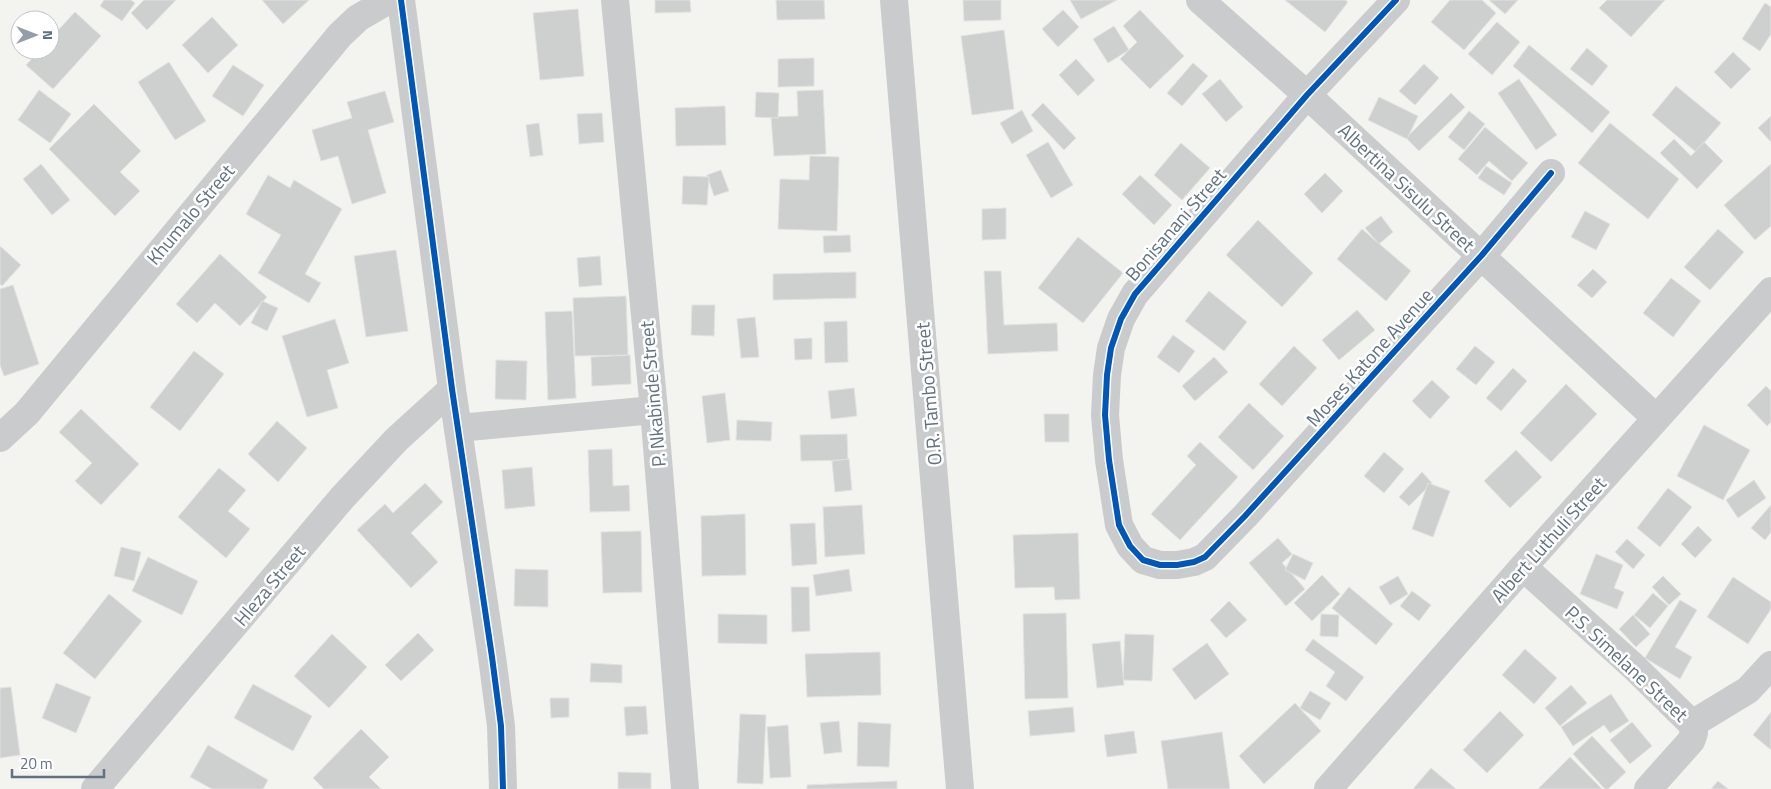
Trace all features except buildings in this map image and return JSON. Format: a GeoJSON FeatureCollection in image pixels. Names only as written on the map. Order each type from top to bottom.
{"type":"FeatureCollection","features":[{"type":"Feature","properties":{"kind":"street","name":"Khumalo Street"},"geometry":{"type":"LineString","coordinates":[[0,438],[27,413],[340,35],[358,18],[389,0]]}},
{"type":"Feature","properties":{"kind":"street"},"geometry":{"type":"LineString","coordinates":[[401,0],[452,389],[501,726],[503,789]]}},
{"type":"Feature","properties":{"kind":"street","name":"P. Nkabinde Street"},"geometry":{"type":"LineString","coordinates":[[615,0],[654,410],[686,789]]}},
{"type":"Feature","properties":{"kind":"street","name":"O.R. Tambo Street"},"geometry":{"type":"LineString","coordinates":[[894,0],[960,789]]}},
{"type":"Feature","properties":{"kind":"street","name":"Albertina Sisulu Street"},"geometry":{"type":"LineString","coordinates":[[1200,0],[1482,255],[1656,418]]}},
{"type":"Feature","properties":{"kind":"street","name":"Bonisanani Street"},"geometry":{"type":"LineString","coordinates":[[1205,557],[1194,562],[1177,565],[1160,565],[1143,560],[1130,546],[1119,525],[1110,470],[1105,415],[1107,375],[1111,348],[1121,319],[1135,294],[1307,95],[1396,0]]}},
{"type":"Feature","properties":{"kind":"street","name":"Moses Katone Avenue"},"geometry":{"type":"LineString","coordinates":[[1205,557],[1482,255],[1551,173]]}},
{"type":"Feature","properties":{"kind":"street","name":"Albert Luthuli Street"},"geometry":{"type":"LineString","coordinates":[[1328,789],[1523,567],[1771,291]]}},
{"type":"Feature","properties":{"kind":"street","name":"Hleza Street"},"geometry":{"type":"LineString","coordinates":[[95,789],[342,498],[396,440],[452,389]]}},
{"type":"Feature","properties":{"kind":"street"},"geometry":{"type":"LineString","coordinates":[[458,428],[654,410]]}},
{"type":"Feature","properties":{"kind":"street","name":"P.S. Simelane Street"},"geometry":{"type":"LineString","coordinates":[[1523,567],[1634,667],[1692,724],[1694,733],[1692,742],[1648,789]]}},
{"type":"Feature","properties":{"kind":"street"},"geometry":{"type":"LineString","coordinates":[[1692,724],[1748,690],[1771,664]]}},
{"type":"Feature","properties":{"kind":"cycle path"},"geometry":{"type":"LineString","coordinates":[[401,0],[452,389],[501,726],[503,789]]}},
{"type":"Feature","properties":{"kind":"cycle path"},"geometry":{"type":"LineString","coordinates":[[1396,0],[1307,95],[1135,294],[1121,319],[1111,348],[1107,375],[1105,415],[1109,460],[1119,525],[1130,546],[1143,560],[1160,565],[1194,562],[1205,557],[1245,516],[1482,255],[1551,173]]}}]}
